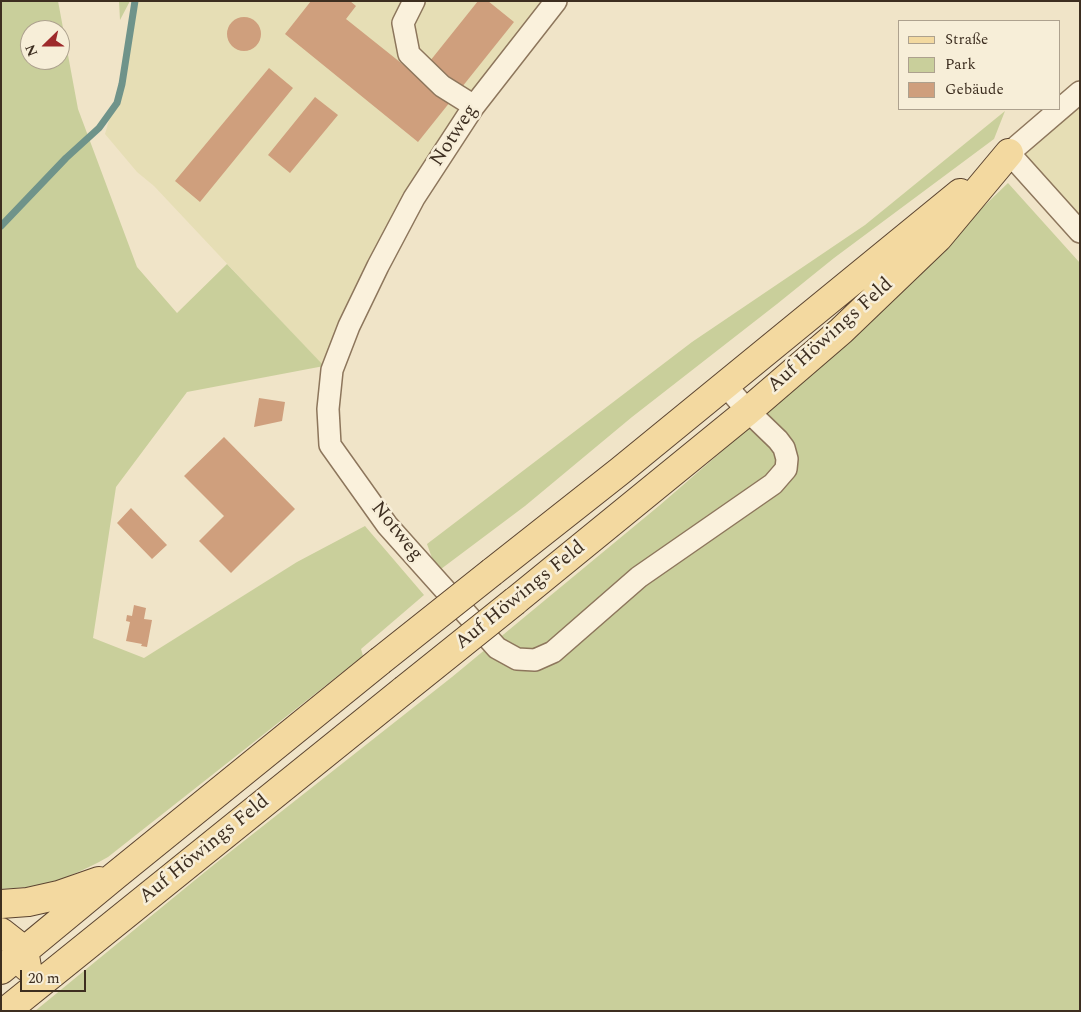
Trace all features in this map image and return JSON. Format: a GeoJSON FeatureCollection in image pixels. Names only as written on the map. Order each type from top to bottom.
{"type":"FeatureCollection","features":[{"type":"Feature","properties":{"kind":"main road","name":"Auf Höwings Feld"},"geometry":{"type":"LineString","coordinates":[[1,970],[380,661],[620,471],[1009,153]]}},
{"type":"Feature","properties":{"kind":"main road","name":"Auf Höwings Feld"},"geometry":{"type":"LineString","coordinates":[[6,1011],[748,411],[841,331],[938,238],[1009,153]]}},
{"type":"Feature","properties":{"kind":"main road"},"geometry":{"type":"LineString","coordinates":[[1,904],[28,902],[59,895],[116,875]]}},
{"type":"Feature","properties":{"kind":"main road"},"geometry":{"type":"LineString","coordinates":[[1,932],[24,950],[32,990],[1,983]]}},
{"type":"Feature","properties":{"kind":"street"},"geometry":{"type":"LineString","coordinates":[[414,1],[403,23],[410,54],[442,86],[474,106]]}},
{"type":"Feature","properties":{"kind":"street","name":"Notweg"},"geometry":{"type":"LineString","coordinates":[[556,1],[474,106],[414,198],[378,266],[349,326],[332,370],[328,409],[330,445],[387,525],[497,648],[517,659],[535,660],[553,652],[638,577],[773,484],[786,469],[787,459],[784,448],[725,385]]}},
{"type":"Feature","properties":{"kind":"street","name":"Auf Höwings Feld"},"geometry":{"type":"LineString","coordinates":[[1061,108],[1080,92]]}},
{"type":"Feature","properties":{"kind":"street","name":"Auf Höwings Feld"},"geometry":{"type":"LineString","coordinates":[[1009,153],[1059,110]]}},
{"type":"Feature","properties":{"kind":"street"},"geometry":{"type":"LineString","coordinates":[[1009,153],[1080,232]]}},
{"type":"Feature","properties":{"kind":"shaded area"},"geometry":{"type":"Polygon","coordinates":[[[132,1],[546,1],[492,67],[326,369],[154,186],[137,172],[105,134],[125,65],[132,1]]]}},
{"type":"Feature","properties":{"kind":"shaded area"},"geometry":{"type":"Polygon","coordinates":[[[1080,92],[1080,232],[1009,153],[1080,92]]]}},
{"type":"Feature","properties":{"kind":"green space"},"geometry":{"type":"Polygon","coordinates":[[[1,1],[58,1],[62,20],[20,20],[20,70],[70,70],[70,66],[78,109],[137,267],[177,313],[227,264],[324,366],[187,392],[116,487],[93,638],[144,658],[297,562],[365,526],[424,595],[361,649],[363,656],[108,857],[79,872],[49,883],[1,889],[1,1]]]}},
{"type":"Feature","properties":{"kind":"green space"},"geometry":{"type":"Polygon","coordinates":[[[119,1],[130,1],[120,20],[119,1]]]}},
{"type":"Feature","properties":{"kind":"green space"},"geometry":{"type":"Polygon","coordinates":[[[1005,111],[994,139],[834,258],[632,417],[525,506],[437,572],[427,544],[692,342],[865,225],[1005,111]]]}},
{"type":"Feature","properties":{"kind":"green space"},"geometry":{"type":"Polygon","coordinates":[[[1008,183],[1080,263],[1080,1011],[35,1011],[211,867],[452,677],[660,505],[795,388],[1008,183]]]}},
{"type":"Feature","properties":{"kind":"building"},"geometry":{"type":"Polygon","coordinates":[[[311,1],[350,1],[356,6],[346,19],[450,102],[418,142],[285,34],[311,1]]]}},
{"type":"Feature","properties":{"kind":"building"},"geometry":{"type":"Polygon","coordinates":[[[478,1],[488,1],[514,22],[462,87],[430,61],[478,1]]]}},
{"type":"Feature","properties":{"kind":"building"},"geometry":{"type":"Polygon","coordinates":[[[244,17],[251,18],[256,22],[260,27],[260,41],[256,46],[251,50],[244,51],[237,50],[232,46],[228,41],[227,34],[228,27],[232,22],[237,18],[244,17]]]}},
{"type":"Feature","properties":{"kind":"building"},"geometry":{"type":"Polygon","coordinates":[[[269,68],[293,88],[200,202],[175,181],[269,68]]]}},
{"type":"Feature","properties":{"kind":"building"},"geometry":{"type":"Polygon","coordinates":[[[315,97],[338,115],[290,173],[268,155],[315,97]]]}},
{"type":"Feature","properties":{"kind":"building"},"geometry":{"type":"Polygon","coordinates":[[[259,398],[285,402],[282,421],[254,427],[259,398]]]}},
{"type":"Feature","properties":{"kind":"building"},"geometry":{"type":"Polygon","coordinates":[[[224,437],[295,509],[231,573],[199,541],[224,516],[184,476],[224,437]]]}},
{"type":"Feature","properties":{"kind":"building"},"geometry":{"type":"Polygon","coordinates":[[[131,508],[167,545],[152,559],[117,523],[131,508]]]}},
{"type":"Feature","properties":{"kind":"building"},"geometry":{"type":"Polygon","coordinates":[[[134,605],[146,608],[144,619],[152,620],[147,647],[141,646],[142,644],[126,641],[130,622],[126,621],[127,615],[132,616],[134,605]]]}},
{"type":"Feature","properties":{"kind":"waterway"},"geometry":{"type":"LineString","coordinates":[[1,226],[66,158],[99,128],[117,103],[122,84],[135,1]]}}]}
